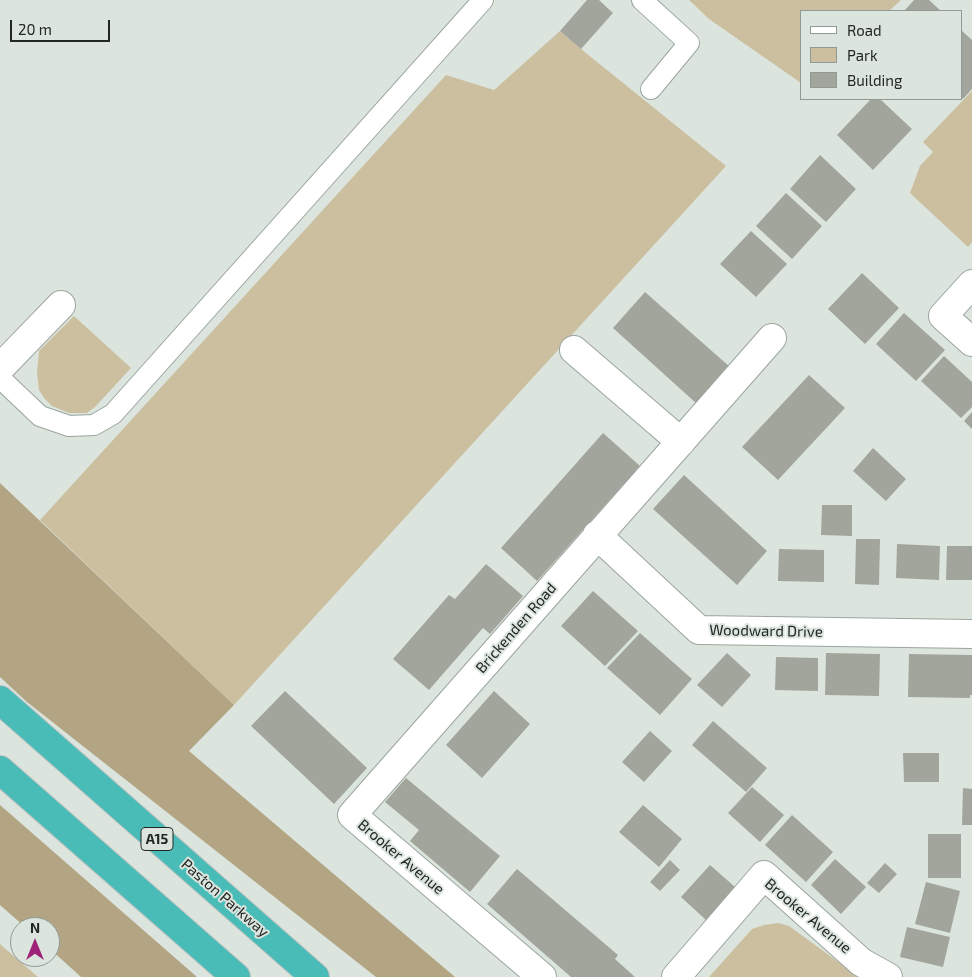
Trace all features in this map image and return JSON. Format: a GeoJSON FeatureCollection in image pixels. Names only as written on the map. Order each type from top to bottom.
{"type":"FeatureCollection","features":[{"type":"Feature","properties":{"kind":"highway","name":"Paston Parkway"},"geometry":{"type":"LineString","coordinates":[[0,700],[315,977]]}},
{"type":"Feature","properties":{"kind":"highway"},"geometry":{"type":"LineString","coordinates":[[0,770],[236,977]]}},
{"type":"Feature","properties":{"kind":"street"},"geometry":{"type":"LineString","coordinates":[[972,284],[944,316],[972,342]]}},
{"type":"Feature","properties":{"kind":"street"},"geometry":{"type":"LineString","coordinates":[[0,368],[61,305]]}},
{"type":"Feature","properties":{"kind":"street","name":"Brickenden Road"},"geometry":{"type":"LineString","coordinates":[[352,815],[772,338]]}},
{"type":"Feature","properties":{"kind":"street"},"geometry":{"type":"LineString","coordinates":[[574,350],[681,442]]}},
{"type":"Feature","properties":{"kind":"street","name":"Woodward Drive"},"geometry":{"type":"LineString","coordinates":[[596,536],[700,630],[972,634]]}},
{"type":"Feature","properties":{"kind":"street","name":"Brooker Avenue"},"geometry":{"type":"LineString","coordinates":[[352,815],[542,977]]}},
{"type":"Feature","properties":{"kind":"street","name":"Brooker Avenue"},"geometry":{"type":"LineString","coordinates":[[676,977],[764,876],[861,962],[888,977]]}},
{"type":"Feature","properties":{"kind":"lane"},"geometry":{"type":"LineString","coordinates":[[0,378],[40,416],[70,426],[94,425],[113,414],[483,0]]}},
{"type":"Feature","properties":{"kind":"lane"},"geometry":{"type":"LineString","coordinates":[[642,0],[689,42],[650,89]]}},
{"type":"Feature","properties":{"kind":"green space"},"geometry":{"type":"Polygon","coordinates":[[[689,0],[901,0],[890,10],[800,10],[800,82],[709,19],[689,0]]]}},
{"type":"Feature","properties":{"kind":"green space"},"geometry":{"type":"Polygon","coordinates":[[[560,31],[726,166],[234,705],[40,520],[446,75],[494,90],[560,31]]]}},
{"type":"Feature","properties":{"kind":"green space"},"geometry":{"type":"Polygon","coordinates":[[[972,91],[972,242],[968,247],[910,193],[920,166],[933,152],[923,142],[972,91]]]}},
{"type":"Feature","properties":{"kind":"green space"},"geometry":{"type":"Polygon","coordinates":[[[74,316],[131,368],[95,407],[87,413],[69,413],[52,406],[39,390],[37,373],[39,351],[74,316]]]}},
{"type":"Feature","properties":{"kind":"green space"},"geometry":{"type":"Polygon","coordinates":[[[778,923],[789,926],[859,977],[709,977],[752,929],[778,923]]]}},
{"type":"Feature","properties":{"kind":"green space"},"geometry":{"type":"Polygon","coordinates":[[[0,944],[10,953],[10,967],[26,967],[38,977],[0,977],[0,944]]]}},
{"type":"Feature","properties":{"kind":"shaded area"},"geometry":{"type":"Polygon","coordinates":[[[0,483],[234,705],[189,751],[455,977],[376,977],[27,702],[0,677],[0,483]]]}},
{"type":"Feature","properties":{"kind":"shaded area"},"geometry":{"type":"Polygon","coordinates":[[[0,805],[197,977],[81,977],[60,958],[60,917],[14,917],[0,905],[0,805]]]}},
{"type":"Feature","properties":{"kind":"building"},"geometry":{"type":"Polygon","coordinates":[[[587,0],[599,0],[613,13],[581,49],[560,31],[587,0]]]}},
{"type":"Feature","properties":{"kind":"building"},"geometry":{"type":"Polygon","coordinates":[[[914,0],[929,0],[940,10],[905,10],[914,0]]]}},
{"type":"Feature","properties":{"kind":"building"},"geometry":{"type":"Polygon","coordinates":[[[962,31],[972,40],[972,89],[963,99],[962,31]]]}},
{"type":"Feature","properties":{"kind":"building"},"geometry":{"type":"Polygon","coordinates":[[[870,100],[881,100],[912,129],[873,170],[837,135],[870,100]]]}},
{"type":"Feature","properties":{"kind":"building"},"geometry":{"type":"Polygon","coordinates":[[[820,155],[856,189],[826,222],[790,189],[820,155]]]}},
{"type":"Feature","properties":{"kind":"building"},"geometry":{"type":"Polygon","coordinates":[[[786,193],[822,226],[792,259],[756,226],[786,193]]]}},
{"type":"Feature","properties":{"kind":"building"},"geometry":{"type":"Polygon","coordinates":[[[751,231],[787,264],[756,297],[720,264],[751,231]]]}},
{"type":"Feature","properties":{"kind":"building"},"geometry":{"type":"Polygon","coordinates":[[[862,273],[899,308],[865,344],[828,309],[862,273]]]}},
{"type":"Feature","properties":{"kind":"building"},"geometry":{"type":"Polygon","coordinates":[[[645,292],[730,367],[697,404],[613,328],[645,292]]]}},
{"type":"Feature","properties":{"kind":"building"},"geometry":{"type":"Polygon","coordinates":[[[904,313],[945,350],[916,381],[876,344],[904,313]]]}},
{"type":"Feature","properties":{"kind":"building"},"geometry":{"type":"Polygon","coordinates":[[[944,356],[972,382],[972,407],[961,418],[921,381],[944,356]]]}},
{"type":"Feature","properties":{"kind":"building"},"geometry":{"type":"Polygon","coordinates":[[[809,375],[845,408],[778,480],[742,447],[809,375]]]}},
{"type":"Feature","properties":{"kind":"building"},"geometry":{"type":"Polygon","coordinates":[[[972,412],[972,429],[964,421],[972,412]]]}},
{"type":"Feature","properties":{"kind":"building"},"geometry":{"type":"Polygon","coordinates":[[[603,433],[640,466],[537,581],[501,548],[603,433]]]}},
{"type":"Feature","properties":{"kind":"building"},"geometry":{"type":"Polygon","coordinates":[[[873,448],[906,479],[886,501],[853,471],[873,448]]]}},
{"type":"Feature","properties":{"kind":"building"},"geometry":{"type":"Polygon","coordinates":[[[684,475],[767,551],[737,585],[653,509],[684,475]]]}},
{"type":"Feature","properties":{"kind":"building"},"geometry":{"type":"Polygon","coordinates":[[[822,505],[852,505],[852,536],[821,535],[822,505]]]}},
{"type":"Feature","properties":{"kind":"building"},"geometry":{"type":"Polygon","coordinates":[[[856,539],[880,539],[879,585],[855,584],[856,539]]]}},
{"type":"Feature","properties":{"kind":"building"},"geometry":{"type":"Polygon","coordinates":[[[897,544],[940,546],[939,580],[896,578],[897,544]]]}},
{"type":"Feature","properties":{"kind":"building"},"geometry":{"type":"Polygon","coordinates":[[[947,546],[972,546],[972,580],[946,580],[947,546]]]}},
{"type":"Feature","properties":{"kind":"building"},"geometry":{"type":"Polygon","coordinates":[[[779,549],[824,550],[824,582],[778,581],[779,549]]]}},
{"type":"Feature","properties":{"kind":"building"},"geometry":{"type":"Polygon","coordinates":[[[486,564],[523,596],[490,634],[483,628],[429,690],[393,659],[449,595],[455,599],[486,564]]]}},
{"type":"Feature","properties":{"kind":"building"},"geometry":{"type":"Polygon","coordinates":[[[593,591],[638,631],[605,666],[561,626],[593,591]]]}},
{"type":"Feature","properties":{"kind":"building"},"geometry":{"type":"Polygon","coordinates":[[[640,633],[692,679],[660,715],[607,668],[640,633]]]}},
{"type":"Feature","properties":{"kind":"building"},"geometry":{"type":"Polygon","coordinates":[[[727,653],[751,675],[722,707],[697,685],[727,653]]]}},
{"type":"Feature","properties":{"kind":"building"},"geometry":{"type":"Polygon","coordinates":[[[826,653],[880,654],[879,696],[825,695],[826,653]]]}},
{"type":"Feature","properties":{"kind":"building"},"geometry":{"type":"Polygon","coordinates":[[[909,654],[972,655],[972,695],[970,695],[970,698],[908,697],[909,654]]]}},
{"type":"Feature","properties":{"kind":"building"},"geometry":{"type":"Polygon","coordinates":[[[776,657],[818,658],[818,691],[775,690],[776,657]]]}},
{"type":"Feature","properties":{"kind":"building"},"geometry":{"type":"Polygon","coordinates":[[[285,691],[367,768],[334,804],[251,726],[285,691]]]}},
{"type":"Feature","properties":{"kind":"building"},"geometry":{"type":"Polygon","coordinates":[[[494,691],[530,724],[482,778],[446,745],[494,691]]]}},
{"type":"Feature","properties":{"kind":"building"},"geometry":{"type":"Polygon","coordinates":[[[713,721],[767,768],[746,792],[692,745],[713,721]]]}},
{"type":"Feature","properties":{"kind":"building"},"geometry":{"type":"Polygon","coordinates":[[[650,731],[672,751],[644,782],[622,762],[650,731]]]}},
{"type":"Feature","properties":{"kind":"building"},"geometry":{"type":"Polygon","coordinates":[[[903,753],[939,753],[939,782],[904,782],[903,753]]]}},
{"type":"Feature","properties":{"kind":"building"},"geometry":{"type":"Polygon","coordinates":[[[406,778],[500,856],[470,892],[410,841],[419,830],[385,802],[406,778]]]}},
{"type":"Feature","properties":{"kind":"building"},"geometry":{"type":"Polygon","coordinates":[[[752,787],[784,815],[760,842],[728,813],[752,787]]]}},
{"type":"Feature","properties":{"kind":"building"},"geometry":{"type":"Polygon","coordinates":[[[963,788],[972,789],[972,825],[962,825],[963,788]]]}},
{"type":"Feature","properties":{"kind":"building"},"geometry":{"type":"Polygon","coordinates":[[[643,805],[682,839],[659,867],[619,832],[643,805]]]}},
{"type":"Feature","properties":{"kind":"building"},"geometry":{"type":"Polygon","coordinates":[[[792,815],[833,852],[806,882],[765,845],[792,815]]]}},
{"type":"Feature","properties":{"kind":"building"},"geometry":{"type":"Polygon","coordinates":[[[928,834],[961,834],[961,878],[928,878],[928,834]]]}},
{"type":"Feature","properties":{"kind":"building"},"geometry":{"type":"Polygon","coordinates":[[[835,859],[866,887],[841,914],[811,885],[835,859]]]}},
{"type":"Feature","properties":{"kind":"building"},"geometry":{"type":"Polygon","coordinates":[[[670,860],[680,870],[660,891],[650,882],[670,860]]]}},
{"type":"Feature","properties":{"kind":"building"},"geometry":{"type":"Polygon","coordinates":[[[885,863],[897,874],[879,893],[867,883],[885,863]]]}},
{"type":"Feature","properties":{"kind":"building"},"geometry":{"type":"Polygon","coordinates":[[[710,865],[735,887],[706,920],[681,897],[710,865]]]}},
{"type":"Feature","properties":{"kind":"building"},"geometry":{"type":"Polygon","coordinates":[[[517,869],[618,955],[615,959],[635,977],[571,977],[487,904],[517,869]]]}},
{"type":"Feature","properties":{"kind":"building"},"geometry":{"type":"Polygon","coordinates":[[[926,882],[960,891],[950,933],[915,924],[926,882]]]}},
{"type":"Feature","properties":{"kind":"building"},"geometry":{"type":"Polygon","coordinates":[[[907,927],[950,937],[943,967],[900,957],[907,927]]]}}]}
